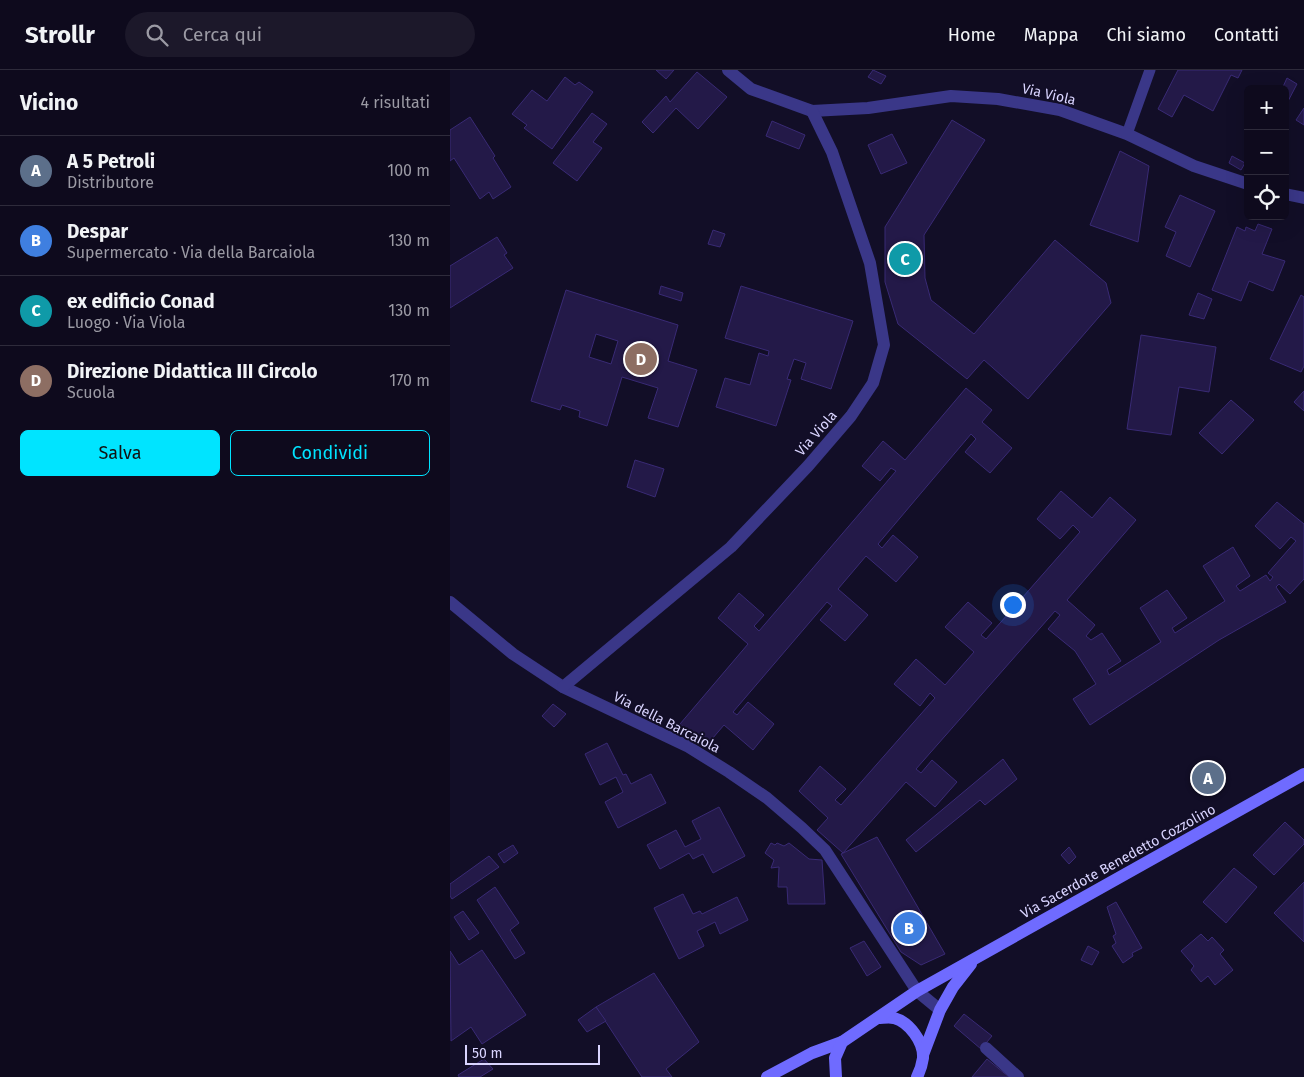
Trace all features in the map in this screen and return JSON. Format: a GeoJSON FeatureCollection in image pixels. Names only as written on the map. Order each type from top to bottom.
{"type":"FeatureCollection","features":[{"type":"Feature","properties":{"kind":"street","name":"Via Viola"},"geometry":{"type":"LineString","coordinates":[[728,70],[751,88],[812,111],[868,108],[950,96],[998,98],[1060,110],[1127,134],[1194,166],[1244,183]]}},
{"type":"Feature","properties":{"kind":"street","name":"Via Viola"},"geometry":{"type":"LineString","coordinates":[[563,687],[731,547],[808,466],[851,416],[873,383],[884,345],[870,263],[832,152],[812,111]]}},
{"type":"Feature","properties":{"kind":"street"},"geometry":{"type":"LineString","coordinates":[[1289,195],[1304,198]]}},
{"type":"Feature","properties":{"kind":"street","name":"Via della Barcaiola"},"geometry":{"type":"LineString","coordinates":[[450,602],[513,654],[563,687],[687,746],[767,798],[825,850],[917,991],[940,1010]]}},
{"type":"Feature","properties":{"kind":"street","name":"Via Sacerdote Benedetto Cozzolino"},"geometry":{"type":"LineString","coordinates":[[767,1077],[812,1053],[842,1042],[917,991],[1304,774]]}},
{"type":"Feature","properties":{"kind":"street","name":"Via Sacerdote Benedetto Cozzolino"},"geometry":{"type":"LineString","coordinates":[[921,1069],[940,1010],[953,987],[974,960]]}},
{"type":"Feature","properties":{"kind":"street"},"geometry":{"type":"LineString","coordinates":[[878,1018],[894,1018],[907,1025],[918,1038],[921,1069]]}},
{"type":"Feature","properties":{"kind":"street"},"geometry":{"type":"LineString","coordinates":[[836,1077],[835,1058],[842,1042]]}},
{"type":"Feature","properties":{"kind":"street"},"geometry":{"type":"LineString","coordinates":[[986,1048],[1018,1077]]}},
{"type":"Feature","properties":{"kind":"lane"},"geometry":{"type":"LineString","coordinates":[[1127,134],[1150,70]]}},
{"type":"Feature","properties":{"kind":"building"},"geometry":{"type":"Polygon","coordinates":[[[656,70],[674,70],[666,79],[656,70]]]}},
{"type":"Feature","properties":{"kind":"building"},"geometry":{"type":"Polygon","coordinates":[[[873,70],[886,76],[881,84],[868,77],[873,70]]]}},
{"type":"Feature","properties":{"kind":"building"},"geometry":{"type":"Polygon","coordinates":[[[1178,70],[1242,70],[1238,78],[1231,75],[1213,111],[1184,95],[1172,117],[1158,109],[1178,70]]]}},
{"type":"Feature","properties":{"kind":"building"},"geometry":{"type":"Polygon","coordinates":[[[697,72],[727,97],[698,129],[676,108],[653,133],[642,122],[666,96],[670,102],[697,72]]]}},
{"type":"Feature","properties":{"kind":"building"},"geometry":{"type":"Polygon","coordinates":[[[565,77],[575,85],[579,82],[593,92],[552,149],[524,128],[527,125],[512,114],[532,90],[547,101],[565,77]]]}},
{"type":"Feature","properties":{"kind":"building"},"geometry":{"type":"Polygon","coordinates":[[[1287,78],[1297,84],[1289,99],[1289,85],[1284,85],[1287,78]]]}},
{"type":"Feature","properties":{"kind":"building"},"geometry":{"type":"Polygon","coordinates":[[[1304,108],[1304,125],[1296,120],[1304,108]]]}},
{"type":"Feature","properties":{"kind":"building"},"geometry":{"type":"Polygon","coordinates":[[[592,113],[607,124],[593,142],[602,148],[577,181],[553,163],[592,113]]]}},
{"type":"Feature","properties":{"kind":"building"},"geometry":{"type":"Polygon","coordinates":[[[470,117],[495,156],[493,158],[511,187],[493,199],[489,192],[480,199],[454,158],[450,161],[450,130],[470,117]]]}},
{"type":"Feature","properties":{"kind":"building"},"geometry":{"type":"Polygon","coordinates":[[[952,120],[985,140],[924,235],[925,278],[931,300],[974,334],[1055,240],[1106,283],[1111,303],[1028,399],[984,360],[967,379],[898,324],[885,282],[885,227],[952,120]]]}},
{"type":"Feature","properties":{"kind":"building"},"geometry":{"type":"Polygon","coordinates":[[[772,121],[805,135],[799,149],[766,136],[772,121]]]}},
{"type":"Feature","properties":{"kind":"building"},"geometry":{"type":"Polygon","coordinates":[[[892,134],[907,163],[881,174],[868,145],[892,134]]]}},
{"type":"Feature","properties":{"kind":"building"},"geometry":{"type":"Polygon","coordinates":[[[1120,151],[1149,166],[1138,242],[1090,225],[1120,151]]]}},
{"type":"Feature","properties":{"kind":"building"},"geometry":{"type":"Polygon","coordinates":[[[1232,156],[1244,162],[1244,165],[1241,170],[1229,163],[1232,156]]]}},
{"type":"Feature","properties":{"kind":"building"},"geometry":{"type":"Polygon","coordinates":[[[1180,195],[1215,211],[1190,267],[1166,256],[1176,232],[1165,227],[1180,195]]]}},
{"type":"Feature","properties":{"kind":"building"},"geometry":{"type":"Polygon","coordinates":[[[1258,224],[1272,229],[1262,254],[1285,261],[1273,291],[1249,281],[1241,301],[1212,290],[1237,227],[1245,231],[1246,227],[1255,231],[1258,224]]]}},
{"type":"Feature","properties":{"kind":"building"},"geometry":{"type":"Polygon","coordinates":[[[713,230],[725,234],[720,247],[708,244],[713,230]]]}},
{"type":"Feature","properties":{"kind":"building"},"geometry":{"type":"Polygon","coordinates":[[[497,237],[507,253],[504,255],[513,268],[450,308],[450,266],[497,237]]]}},
{"type":"Feature","properties":{"kind":"building"},"geometry":{"type":"Polygon","coordinates":[[[661,286],[683,293],[681,301],[659,294],[661,286]]]}},
{"type":"Feature","properties":{"kind":"building"},"geometry":{"type":"Polygon","coordinates":[[[741,286],[853,321],[831,389],[801,379],[806,363],[794,359],[787,379],[791,380],[776,426],[716,407],[725,378],[750,385],[759,353],[768,356],[769,351],[725,338],[741,286]]]}},
{"type":"Feature","properties":{"kind":"building"},"geometry":{"type":"Polygon","coordinates":[[[566,290],[678,325],[668,361],[697,370],[678,427],[648,418],[658,388],[622,377],[607,426],[579,417],[580,411],[562,405],[560,410],[531,401],[566,290]],[[596,334],[589,357],[611,364],[618,341],[596,334]]]}},
{"type":"Feature","properties":{"kind":"building"},"geometry":{"type":"Polygon","coordinates":[[[1198,293],[1212,299],[1204,319],[1189,315],[1198,293]]]}},
{"type":"Feature","properties":{"kind":"building"},"geometry":{"type":"Polygon","coordinates":[[[1301,295],[1304,297],[1304,366],[1301,372],[1270,359],[1301,295]]]}},
{"type":"Feature","properties":{"kind":"building"},"geometry":{"type":"Polygon","coordinates":[[[1141,335],[1216,347],[1209,392],[1179,387],[1171,435],[1127,429],[1141,335]]]}},
{"type":"Feature","properties":{"kind":"building"},"geometry":{"type":"Polygon","coordinates":[[[966,388],[992,410],[982,422],[1012,448],[990,473],[965,452],[976,439],[971,434],[878,544],[882,548],[893,535],[918,557],[896,582],[866,556],[838,589],[868,615],[845,641],[820,620],[832,606],[827,602],[733,712],[737,715],[748,702],[774,724],[753,750],[724,725],[706,746],[680,724],[748,644],[718,618],[739,593],[764,615],[754,626],[759,631],[896,471],[891,468],[880,481],[862,466],[883,441],[905,460],[966,388]]]}},
{"type":"Feature","properties":{"kind":"building"},"geometry":{"type":"Polygon","coordinates":[[[1304,391],[1304,411],[1294,402],[1304,391]]]}},
{"type":"Feature","properties":{"kind":"building"},"geometry":{"type":"Polygon","coordinates":[[[1231,400],[1254,420],[1222,454],[1199,433],[1231,400]]]}},
{"type":"Feature","properties":{"kind":"building"},"geometry":{"type":"Polygon","coordinates":[[[635,460],[664,469],[655,497],[627,487],[635,460]]]}},
{"type":"Feature","properties":{"kind":"building"},"geometry":{"type":"Polygon","coordinates":[[[1061,491],[1092,518],[1110,497],[1136,520],[1067,600],[1095,625],[1086,636],[1091,640],[1102,633],[1121,661],[1107,670],[1109,675],[1161,642],[1140,608],[1167,590],[1187,618],[1172,628],[1175,633],[1225,601],[1203,566],[1233,547],[1250,576],[1236,586],[1240,591],[1266,575],[1270,581],[1273,577],[1268,573],[1296,541],[1291,537],[1280,549],[1255,526],[1277,502],[1304,524],[1304,579],[1290,594],[1279,584],[1276,587],[1286,602],[1219,640],[1090,725],[1073,699],[1096,684],[1075,651],[1048,629],[1060,615],[1055,611],[916,769],[921,773],[932,760],[957,782],[935,807],[906,782],[843,853],[817,830],[828,818],[799,791],[820,766],[846,789],[835,800],[841,805],[935,698],[930,693],[920,706],[894,684],[916,659],[945,685],[974,652],[945,627],[968,602],[992,623],[981,635],[986,639],[1080,532],[1073,525],[1060,539],[1037,519],[1061,491]]]}},
{"type":"Feature","properties":{"kind":"building"},"geometry":{"type":"Polygon","coordinates":[[[553,704],[566,714],[554,727],[542,716],[553,704]]]}},
{"type":"Feature","properties":{"kind":"building"},"geometry":{"type":"Polygon","coordinates":[[[607,743],[623,775],[626,774],[631,784],[651,774],[666,803],[618,828],[605,802],[623,792],[616,777],[600,785],[585,754],[607,743]]]}},
{"type":"Feature","properties":{"kind":"building"},"geometry":{"type":"Polygon","coordinates":[[[1003,759],[1017,779],[985,805],[980,800],[916,852],[906,840],[1003,759]]]}},
{"type":"Feature","properties":{"kind":"building"},"geometry":{"type":"Polygon","coordinates":[[[719,807],[745,856],[713,873],[703,854],[693,859],[689,853],[660,869],[647,845],[676,830],[685,847],[701,839],[692,821],[719,807]]]}},
{"type":"Feature","properties":{"kind":"building"},"geometry":{"type":"Polygon","coordinates":[[[1285,822],[1304,840],[1304,844],[1274,875],[1253,855],[1285,822]]]}},
{"type":"Feature","properties":{"kind":"building"},"geometry":{"type":"Polygon","coordinates":[[[877,837],[945,954],[921,965],[901,952],[841,854],[877,837]]]}},
{"type":"Feature","properties":{"kind":"building"},"geometry":{"type":"Polygon","coordinates":[[[771,843],[784,846],[789,843],[809,859],[822,860],[825,904],[788,904],[787,887],[778,887],[779,867],[771,868],[774,860],[765,853],[771,843]]]}},
{"type":"Feature","properties":{"kind":"building"},"geometry":{"type":"Polygon","coordinates":[[[513,845],[518,853],[504,863],[498,854],[513,845]]]}},
{"type":"Feature","properties":{"kind":"building"},"geometry":{"type":"Polygon","coordinates":[[[1069,847],[1076,857],[1069,864],[1061,855],[1069,847]]]}},
{"type":"Feature","properties":{"kind":"building"},"geometry":{"type":"Polygon","coordinates":[[[489,856],[499,867],[452,899],[450,896],[450,884],[489,856]]]}},
{"type":"Feature","properties":{"kind":"building"},"geometry":{"type":"Polygon","coordinates":[[[1234,868],[1257,887],[1226,923],[1203,902],[1234,868]]]}},
{"type":"Feature","properties":{"kind":"building"},"geometry":{"type":"Polygon","coordinates":[[[1304,882],[1304,942],[1274,913],[1304,882]]]}},
{"type":"Feature","properties":{"kind":"building"},"geometry":{"type":"Polygon","coordinates":[[[495,887],[519,923],[510,930],[525,953],[515,959],[477,900],[495,887]]]}},
{"type":"Feature","properties":{"kind":"building"},"geometry":{"type":"Polygon","coordinates":[[[683,894],[693,914],[700,911],[702,914],[737,897],[748,920],[720,934],[715,922],[697,931],[704,946],[679,959],[654,908],[683,894]]]}},
{"type":"Feature","properties":{"kind":"building"},"geometry":{"type":"Polygon","coordinates":[[[1116,902],[1142,948],[1132,953],[1133,956],[1123,963],[1112,946],[1116,943],[1113,936],[1116,934],[1107,907],[1116,902]]]}},
{"type":"Feature","properties":{"kind":"building"},"geometry":{"type":"Polygon","coordinates":[[[463,911],[479,933],[469,940],[454,917],[463,911]]]}},
{"type":"Feature","properties":{"kind":"building"},"geometry":{"type":"Polygon","coordinates":[[[1201,934],[1208,941],[1212,937],[1224,950],[1220,954],[1233,970],[1215,985],[1208,976],[1201,982],[1191,970],[1194,966],[1181,951],[1201,934]]]}},
{"type":"Feature","properties":{"kind":"building"},"geometry":{"type":"Polygon","coordinates":[[[864,941],[881,967],[867,976],[850,948],[864,941]]]}},
{"type":"Feature","properties":{"kind":"building"},"geometry":{"type":"Polygon","coordinates":[[[1088,946],[1099,952],[1092,965],[1081,960],[1088,946]]]}},
{"type":"Feature","properties":{"kind":"building"},"geometry":{"type":"Polygon","coordinates":[[[482,950],[526,1015],[482,1044],[471,1027],[451,1041],[450,951],[459,965],[482,950]]]}},
{"type":"Feature","properties":{"kind":"building"},"geometry":{"type":"Polygon","coordinates":[[[654,973],[699,1042],[666,1069],[672,1077],[642,1077],[596,1007],[654,973]]]}},
{"type":"Feature","properties":{"kind":"building"},"geometry":{"type":"Polygon","coordinates":[[[596,1007],[606,1021],[587,1032],[578,1020],[596,1007]]]}},
{"type":"Feature","properties":{"kind":"building"},"geometry":{"type":"Polygon","coordinates":[[[964,1014],[992,1036],[981,1049],[954,1026],[964,1014]]]}},
{"type":"Feature","properties":{"kind":"building"},"geometry":{"type":"Polygon","coordinates":[[[484,1059],[493,1069],[480,1077],[459,1077],[458,1075],[484,1059]]]}},
{"type":"Feature","properties":{"kind":"building"},"geometry":{"type":"Polygon","coordinates":[[[987,1059],[1009,1077],[972,1077],[987,1059]]]}},
{"type":"Feature","properties":{"kind":"place","name":"ex edificio Conad"},"geometry":{"type":"Point","coordinates":[905,259]}},
{"type":"Feature","properties":{"kind":"place","name":"Direzione Didattica III Circolo"},"geometry":{"type":"Point","coordinates":[641,359]}},
{"type":"Feature","properties":{"kind":"place","name":"A 5 Petroli"},"geometry":{"type":"Point","coordinates":[1208,778]}},
{"type":"Feature","properties":{"kind":"place","name":"Despar"},"geometry":{"type":"Point","coordinates":[909,928]}}]}
